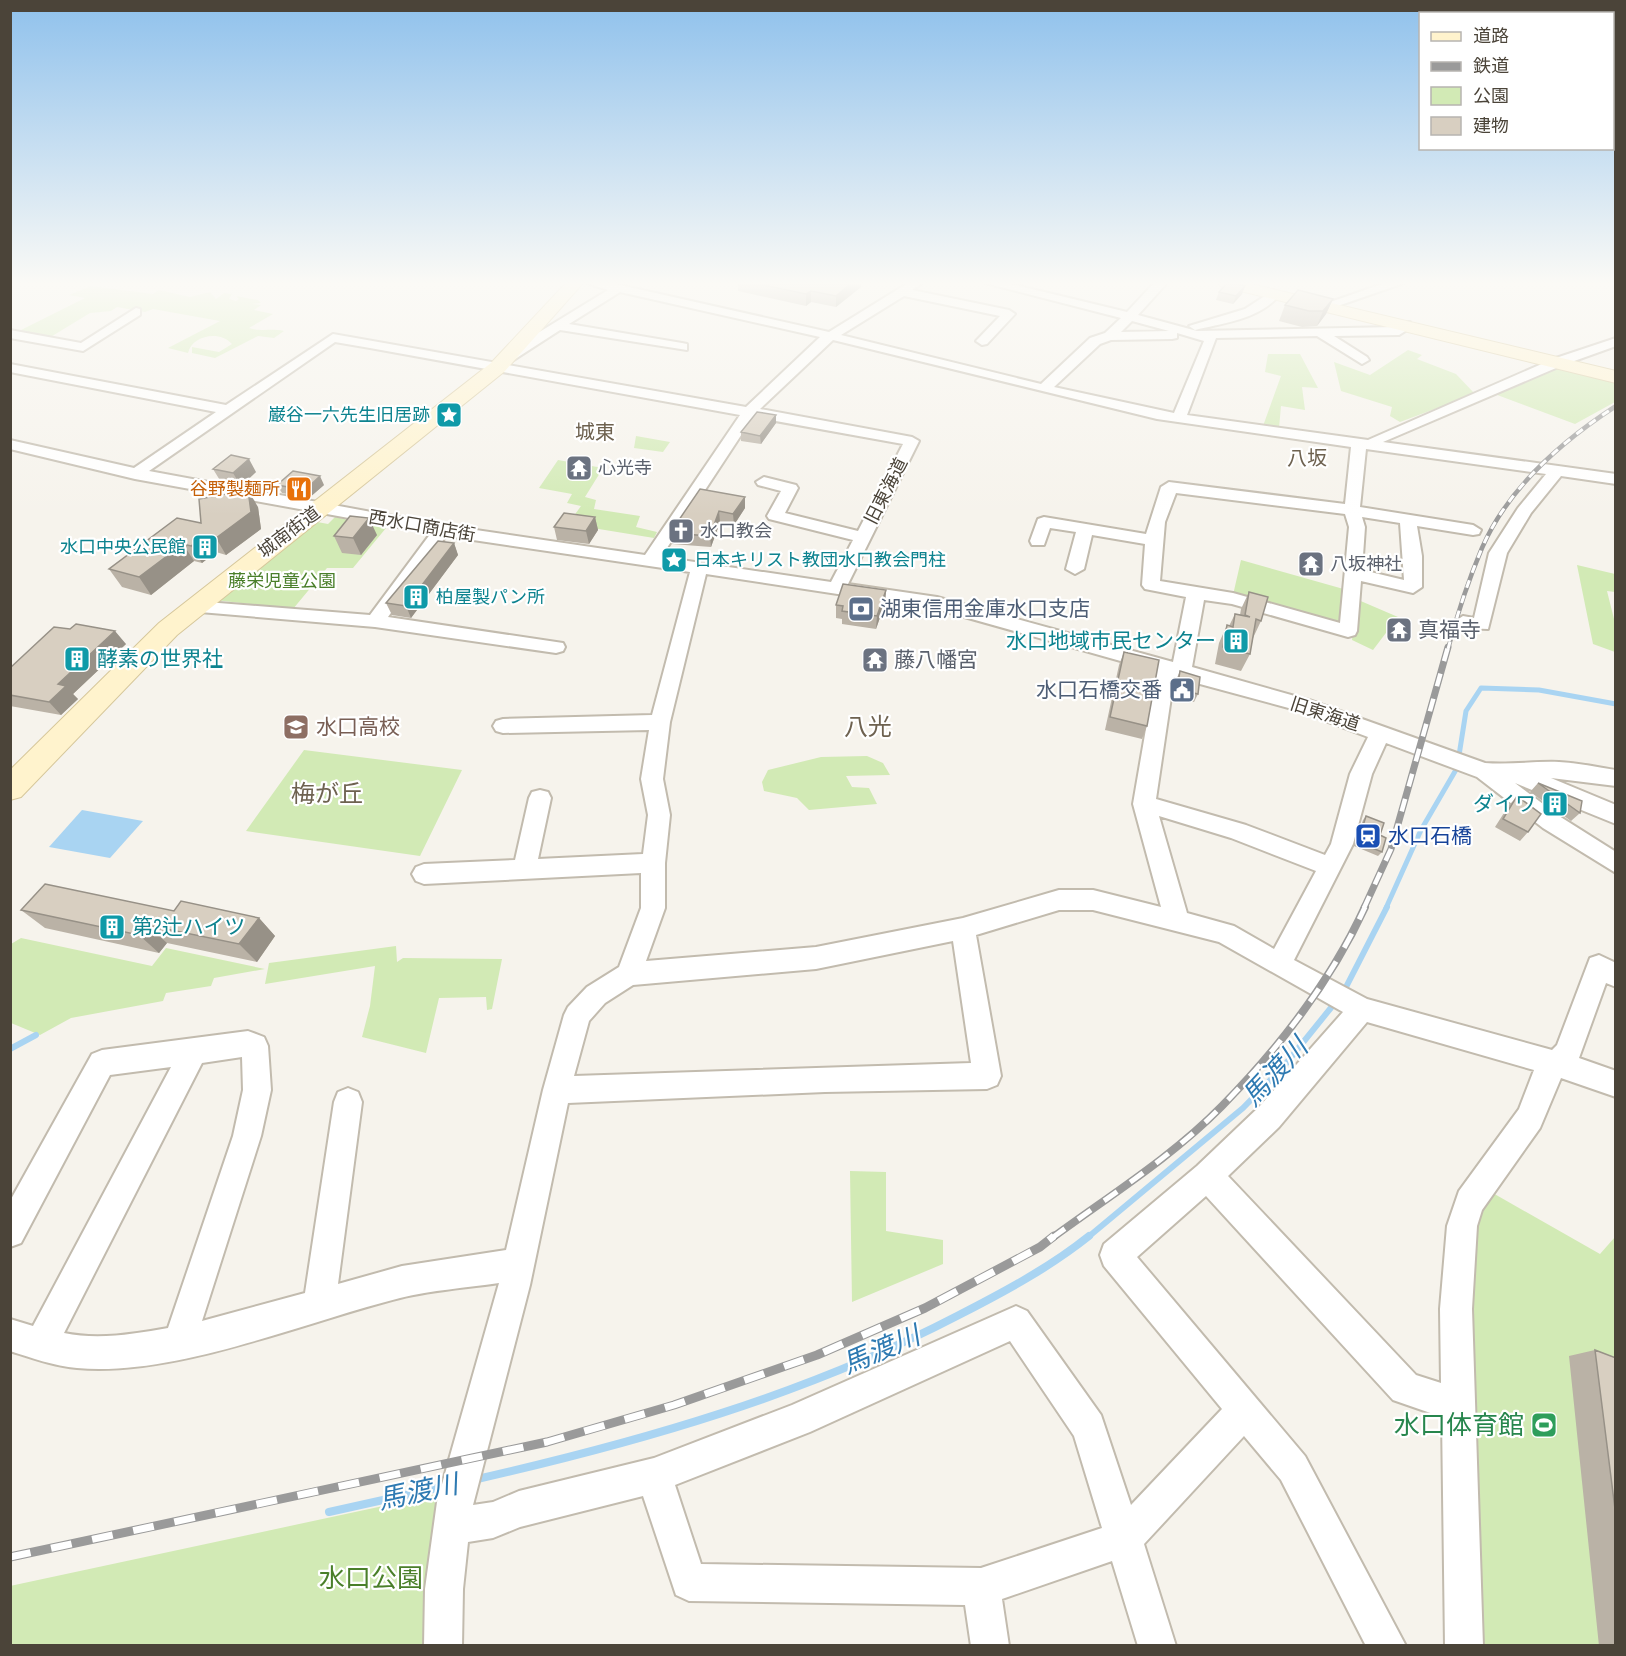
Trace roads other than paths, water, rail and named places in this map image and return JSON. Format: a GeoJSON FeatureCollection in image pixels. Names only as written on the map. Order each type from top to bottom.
{"type":"FeatureCollection","features":[{"type":"Feature","properties":{"kind":"street"},"geometry":{"type":"LineString","coordinates":[[10,367],[24,360]]}},
{"type":"Feature","properties":{"kind":"street","name":"旧東海道"},"geometry":{"type":"LineString","coordinates":[[135,474],[301,360]]}},
{"type":"Feature","properties":{"kind":"street","name":"旧東海道"},"geometry":{"type":"LineString","coordinates":[[484,360],[912,441],[837,588],[937,603],[1302,705],[1476,766],[1528,779],[1616,815]]}},
{"type":"Feature","properties":{"kind":"street","name":"城南街道"},"geometry":{"type":"LineString","coordinates":[[15,778],[151,644],[504,360]]}},
{"type":"Feature","properties":{"kind":"street"},"geometry":{"type":"LineString","coordinates":[[502,363],[506,360]]}},
{"type":"Feature","properties":{"kind":"street"},"geometry":{"type":"LineString","coordinates":[[649,562],[749,412],[802,360]]}},
{"type":"Feature","properties":{"kind":"street"},"geometry":{"type":"LineString","coordinates":[[927,360],[1109,405],[1179,418],[1616,479]]}},
{"type":"Feature","properties":{"kind":"street"},"geometry":{"type":"LineString","coordinates":[[1044,390],[1076,360]]}},
{"type":"Feature","properties":{"kind":"street"},"geometry":{"type":"LineString","coordinates":[[1179,418],[1202,360]]}},
{"type":"Feature","properties":{"kind":"street"},"geometry":{"type":"LineString","coordinates":[[1551,360],[1616,377]]}},
{"type":"Feature","properties":{"kind":"street"},"geometry":{"type":"LineString","coordinates":[[1366,444],[1563,360]]}},
{"type":"Feature","properties":{"kind":"street"},"geometry":{"type":"LineString","coordinates":[[10,367],[228,410]]}},
{"type":"Feature","properties":{"kind":"street","name":"西水口商店街"},"geometry":{"type":"LineString","coordinates":[[10,444],[135,474],[320,509],[649,562],[837,588]]}},
{"type":"Feature","properties":{"kind":"street"},"geometry":{"type":"LineString","coordinates":[[1366,444],[1352,510],[1358,527],[1348,631],[1233,599],[1151,585],[1154,540],[1169,487],[1352,510],[1473,530]]}},
{"type":"Feature","properties":{"kind":"street"},"geometry":{"type":"LineString","coordinates":[[1463,622],[1481,625],[1498,553],[1524,511],[1557,471]]}},
{"type":"Feature","properties":{"kind":"street"},"geometry":{"type":"LineString","coordinates":[[764,482],[790,488],[775,516],[862,537]]}},
{"type":"Feature","properties":{"kind":"street"},"geometry":{"type":"LineString","coordinates":[[1354,574],[1413,587],[1413,556],[1408,520]]}},
{"type":"Feature","properties":{"kind":"street"},"geometry":{"type":"LineString","coordinates":[[1038,541],[1044,522],[1154,540]]}},
{"type":"Feature","properties":{"kind":"street"},"geometry":{"type":"LineString","coordinates":[[1075,569],[1085,529]]}},
{"type":"Feature","properties":{"kind":"street"},"geometry":{"type":"LineString","coordinates":[[375,621],[442,530]]}},
{"type":"Feature","properties":{"kind":"street"},"geometry":{"type":"LineString","coordinates":[[629,974],[653,908],[653,863],[658,815],[652,779],[660,722],[699,569]]}},
{"type":"Feature","properties":{"kind":"street"},"geometry":{"type":"LineString","coordinates":[[1176,920],[1166,875],[1144,804],[1174,670],[1196,593]]}},
{"type":"Feature","properties":{"kind":"street"},"geometry":{"type":"LineString","coordinates":[[194,608],[375,621],[556,647]]}},
{"type":"Feature","properties":{"kind":"street"},"geometry":{"type":"LineString","coordinates":[[503,726],[660,722]]}},
{"type":"Feature","properties":{"kind":"street"},"geometry":{"type":"LineString","coordinates":[[1279,965],[1342,844],[1361,774],[1380,733]]}},
{"type":"Feature","properties":{"kind":"street"},"geometry":{"type":"LineString","coordinates":[[1476,766],[1562,770],[1616,778]]}},
{"type":"Feature","properties":{"kind":"street"},"geometry":{"type":"LineString","coordinates":[[1476,766],[1551,822],[1616,864]]}},
{"type":"Feature","properties":{"kind":"street"},"geometry":{"type":"LineString","coordinates":[[524,870],[540,798]]}},
{"type":"Feature","properties":{"kind":"street"},"geometry":{"type":"LineString","coordinates":[[1144,804],[1194,816],[1281,845],[1329,867]]}},
{"type":"Feature","properties":{"kind":"street"},"geometry":{"type":"LineString","coordinates":[[424,874],[653,863]]}},
{"type":"Feature","properties":{"kind":"street"},"geometry":{"type":"LineString","coordinates":[[443,1646],[444,1589],[456,1500],[519,1264],[557,1090],[577,1015],[596,995],[629,974],[816,958],[963,928],[1059,900],[1093,900],[1225,933],[1362,1009],[1557,1064],[1616,1084]]}},
{"type":"Feature","properties":{"kind":"street"},"geometry":{"type":"LineString","coordinates":[[557,1090],[825,1079],[987,1076],[963,928]]}},
{"type":"Feature","properties":{"kind":"street"},"geometry":{"type":"LineString","coordinates":[[1464,1646],[1456,1309],[1462,1226],[1470,1202],[1530,1118],[1547,1073],[1568,1053],[1599,966],[1616,976]]}},
{"type":"Feature","properties":{"kind":"street"},"geometry":{"type":"LineString","coordinates":[[1362,1009],[1269,1117],[1207,1176],[1115,1255],[1293,1468],[1387,1646]]}},
{"type":"Feature","properties":{"kind":"street"},"geometry":{"type":"LineString","coordinates":[[10,1232],[102,1063],[248,1044],[255,1046],[257,1090],[247,1137],[179,1343]]}},
{"type":"Feature","properties":{"kind":"street"},"geometry":{"type":"LineString","coordinates":[[41,1345],[194,1051]]}},
{"type":"Feature","properties":{"kind":"street"},"geometry":{"type":"LineString","coordinates":[[319,1306],[348,1102]]}},
{"type":"Feature","properties":{"kind":"street"},"geometry":{"type":"LineString","coordinates":[[1207,1176],[1405,1388],[1458,1406]]}},
{"type":"Feature","properties":{"kind":"street"},"geometry":{"type":"LineString","coordinates":[[10,1335],[41,1345],[77,1352],[135,1350],[179,1343],[402,1282],[519,1264]]}},
{"type":"Feature","properties":{"kind":"street"},"geometry":{"type":"LineString","coordinates":[[456,1500],[493,1520],[519,1509],[654,1476],[798,1420],[1016,1322],[1089,1427],[1157,1646]]}},
{"type":"Feature","properties":{"kind":"street"},"geometry":{"type":"LineString","coordinates":[[654,1476],[689,1582],[981,1587],[1124,1539],[1245,1410]]}},
{"type":"Feature","properties":{"kind":"street"},"geometry":{"type":"LineString","coordinates":[[981,1587],[990,1646]]}},
{"type":"Feature","properties":{"kind":"water"},"geometry":{"type":"Polygon","coordinates":[[[82,810],[143,821],[110,858],[49,847],[82,810]]]}},
{"type":"Feature","properties":{"kind":"waterway","name":"馬渡川"},"geometry":{"type":"LineString","coordinates":[[1386,908],[1421,830],[1457,768],[1466,711],[1481,688],[1539,690],[1616,704]]}},
{"type":"Feature","properties":{"kind":"waterway","name":"馬渡川"},"geometry":{"type":"LineString","coordinates":[[1344,991],[1387,907]]}},
{"type":"Feature","properties":{"kind":"waterway","name":"馬渡川"},"geometry":{"type":"LineString","coordinates":[[1087,1238],[1243,1108],[1284,1066],[1334,1004]]}},
{"type":"Feature","properties":{"kind":"waterway"},"geometry":{"type":"LineString","coordinates":[[10,1049],[36,1035]]}},
{"type":"Feature","properties":{"kind":"waterway","name":"馬渡川"},"geometry":{"type":"LineString","coordinates":[[473,1480],[659,1432],[781,1393],[841,1370],[991,1298],[1042,1269],[1089,1236]]}},
{"type":"Feature","properties":{"kind":"waterway","name":"馬渡川"},"geometry":{"type":"LineString","coordinates":[[329,1512],[446,1486]]}},
{"type":"Feature","properties":{"kind":"railway"},"geometry":{"type":"LineString","coordinates":[[1448,649],[1477,560],[1506,505],[1557,450],[1616,406]]}},
{"type":"Feature","properties":{"kind":"railway"},"geometry":{"type":"LineString","coordinates":[[1364,908],[1391,849],[1448,647]]}},
{"type":"Feature","properties":{"kind":"railway"},"geometry":{"type":"LineString","coordinates":[[1052,1238],[1182,1142],[1203,1125],[1243,1084],[1264,1061],[1320,987],[1365,907]]}},
{"type":"Feature","properties":{"kind":"railway"},"geometry":{"type":"LineString","coordinates":[[10,1557],[547,1442],[674,1405],[817,1355],[925,1308],[1040,1247],[1054,1236]]}},
{"type":"Feature","properties":{"kind":"place","name":"巌谷一六先生旧居跡"},"geometry":{"type":"Point","coordinates":[449,415]}},
{"type":"Feature","properties":{"kind":"place","name":"心光寺"},"geometry":{"type":"Point","coordinates":[579,468]}},
{"type":"Feature","properties":{"kind":"place","name":"谷野製麺所"},"geometry":{"type":"Point","coordinates":[299,489]}},
{"type":"Feature","properties":{"kind":"place","name":"水口教会"},"geometry":{"type":"Point","coordinates":[681,531]}},
{"type":"Feature","properties":{"kind":"place","name":"水口中央公民館"},"geometry":{"type":"Point","coordinates":[205,547]}},
{"type":"Feature","properties":{"kind":"place","name":"日本キリスト教団水口教会門柱"},"geometry":{"type":"Point","coordinates":[674,560]}},
{"type":"Feature","properties":{"kind":"place","name":"八坂神社"},"geometry":{"type":"Point","coordinates":[1311,564]}},
{"type":"Feature","properties":{"kind":"place","name":"柏屋製パン所"},"geometry":{"type":"Point","coordinates":[416,597]}},
{"type":"Feature","properties":{"kind":"place","name":"湖東信用金庫水口支店"},"geometry":{"type":"Point","coordinates":[861,609]}},
{"type":"Feature","properties":{"kind":"place","name":"真福寺"},"geometry":{"type":"Point","coordinates":[1399,630]}},
{"type":"Feature","properties":{"kind":"place","name":"水口地域市民センター"},"geometry":{"type":"Point","coordinates":[1236,641]}},
{"type":"Feature","properties":{"kind":"place","name":"酵素の世界社"},"geometry":{"type":"Point","coordinates":[77,659]}},
{"type":"Feature","properties":{"kind":"place","name":"藤八幡宮"},"geometry":{"type":"Point","coordinates":[875,660]}},
{"type":"Feature","properties":{"kind":"place","name":"水口石橋交番"},"geometry":{"type":"Point","coordinates":[1182,690]}},
{"type":"Feature","properties":{"kind":"place","name":"水口高校"},"geometry":{"type":"Point","coordinates":[296,727]}},
{"type":"Feature","properties":{"kind":"place","name":"ダイワ"},"geometry":{"type":"Point","coordinates":[1555,804]}},
{"type":"Feature","properties":{"kind":"place","name":"水口石橋"},"geometry":{"type":"Point","coordinates":[1368,836]}},
{"type":"Feature","properties":{"kind":"place","name":"第2辻ハイツ"},"geometry":{"type":"Point","coordinates":[112,927]}},
{"type":"Feature","properties":{"kind":"place","name":"水口体育館"},"geometry":{"type":"Point","coordinates":[1544,1425]}},
{"type":"Feature","properties":{"kind":"district","name":"城東"},"geometry":{"type":"Point","coordinates":[595,432]}},
{"type":"Feature","properties":{"kind":"district","name":"八坂"},"geometry":{"type":"Point","coordinates":[1307,458]}},
{"type":"Feature","properties":{"kind":"district","name":"八光"},"geometry":{"type":"Point","coordinates":[868,727]}},
{"type":"Feature","properties":{"kind":"district","name":"梅が丘"},"geometry":{"type":"Point","coordinates":[327,794]}},
{"type":"Feature","properties":{"kind":"park label","name":"藤栄児童公園"},"geometry":{"type":"Point","coordinates":[282,581]}},
{"type":"Feature","properties":{"kind":"park label","name":"水口公園"},"geometry":{"type":"Point","coordinates":[371,1578]}}]}
